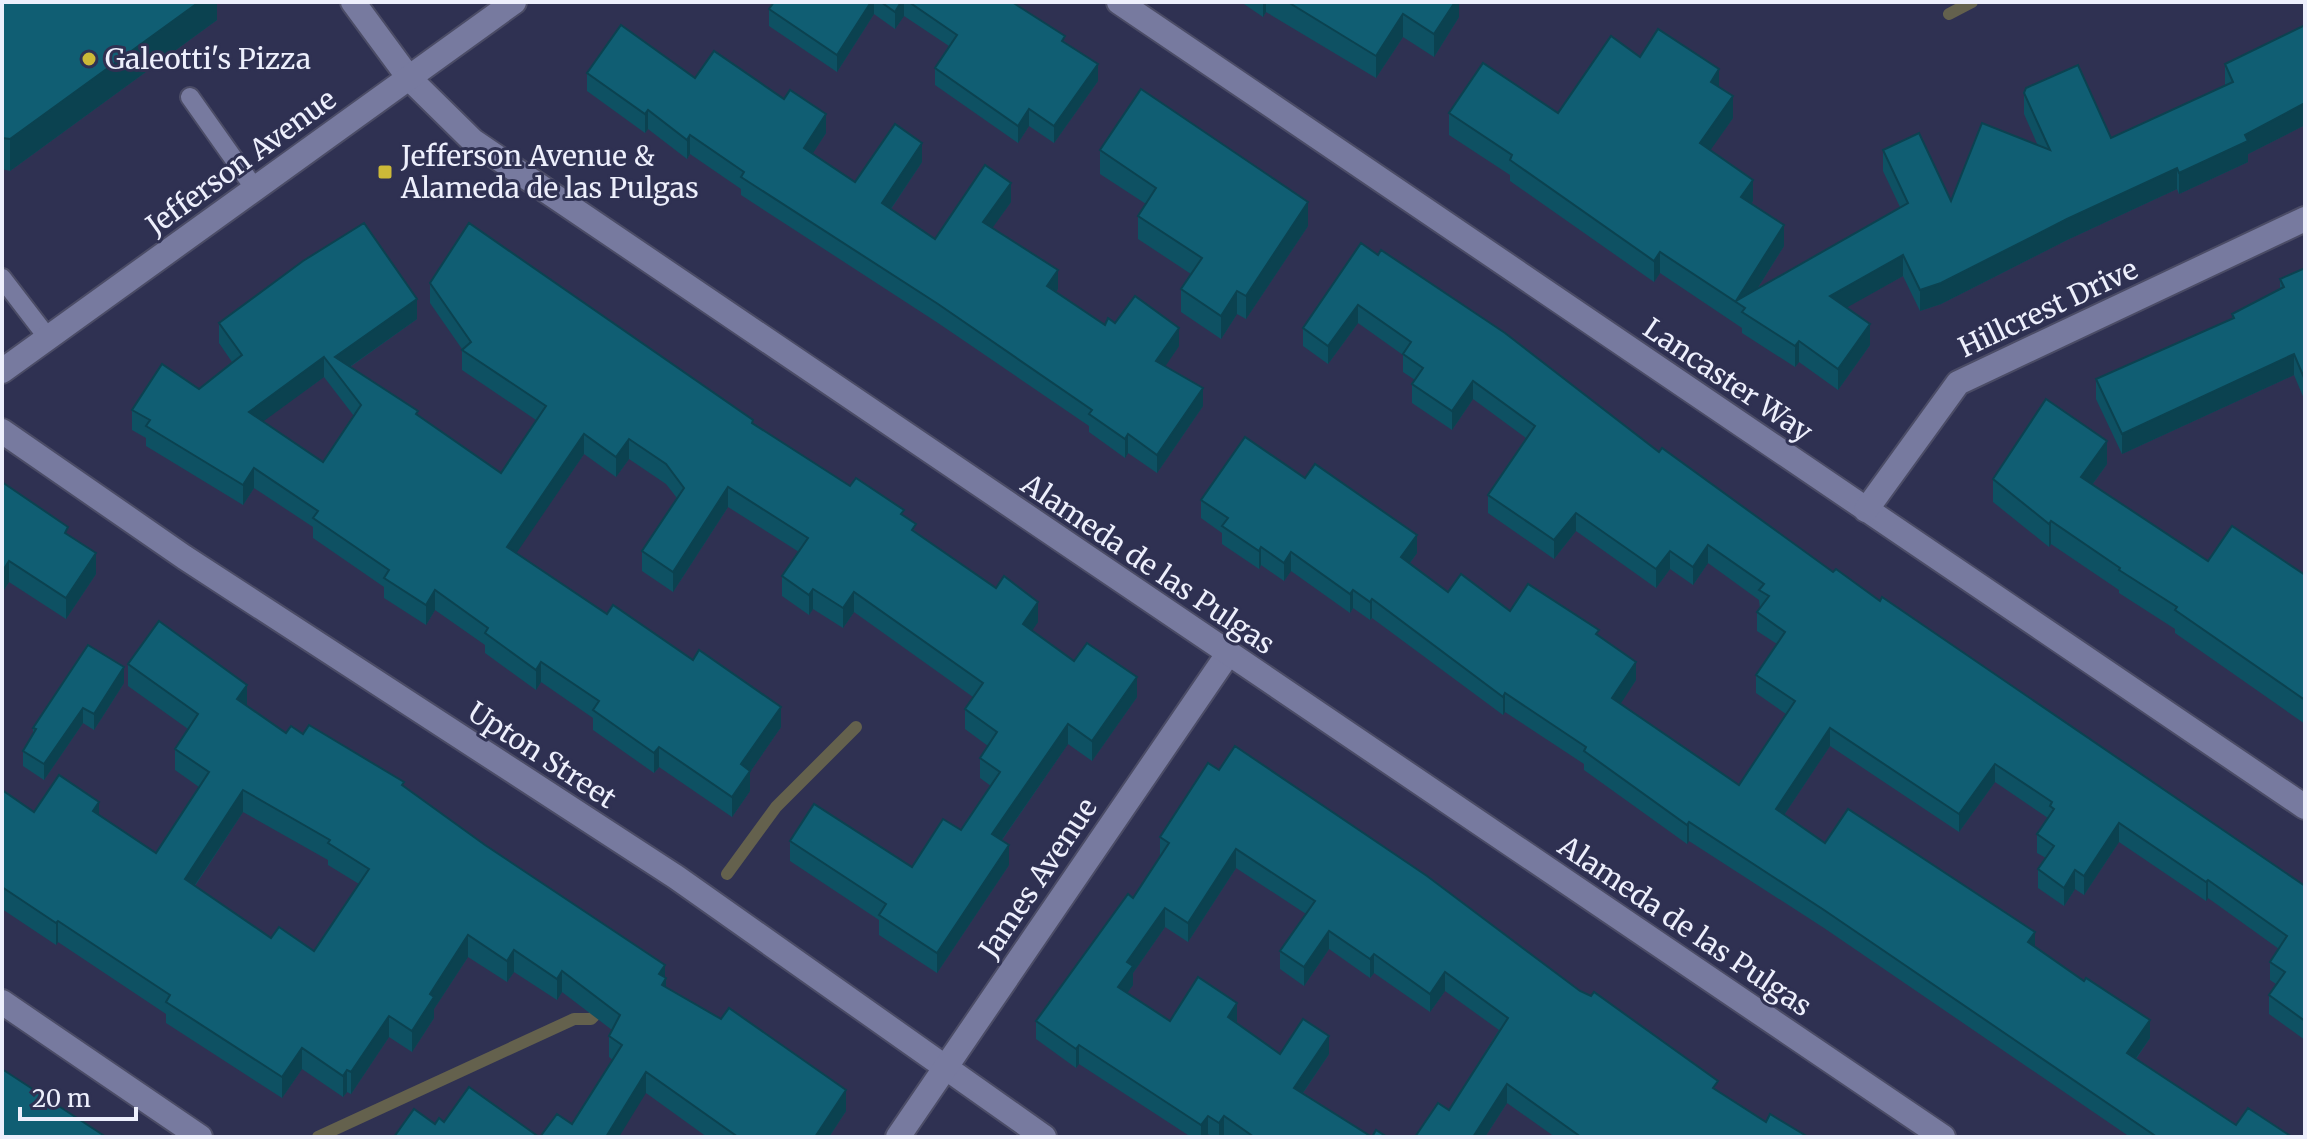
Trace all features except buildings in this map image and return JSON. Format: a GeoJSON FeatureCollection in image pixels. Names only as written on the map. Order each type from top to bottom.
{"type":"FeatureCollection","features":[{"type":"Feature","properties":{"kind":"street","name":"Alameda de las Pulgas"},"geometry":{"type":"LineString","coordinates":[[353,2],[409,78],[473,141],[1943,1137]]}},
{"type":"Feature","properties":{"kind":"street","name":"Jefferson Avenue"},"geometry":{"type":"LineString","coordinates":[[2,371],[514,2]]}},
{"type":"Feature","properties":{"kind":"street","name":"Lancaster Way"},"geometry":{"type":"LineString","coordinates":[[1119,2],[2305,807]]}},
{"type":"Feature","properties":{"kind":"street","name":"Hillcrest Drive"},"geometry":{"type":"LineString","coordinates":[[1866,510],[1958,383],[2305,219]]}},
{"type":"Feature","properties":{"kind":"street","name":"Upton Street"},"geometry":{"type":"LineString","coordinates":[[2,431],[196,566],[676,877],[1044,1137]]}},
{"type":"Feature","properties":{"kind":"street","name":"James Avenue"},"geometry":{"type":"LineString","coordinates":[[898,1137],[1228,654]]}},
{"type":"Feature","properties":{"kind":"street"},"geometry":{"type":"LineString","coordinates":[[2,1002],[200,1137]]}},
{"type":"Feature","properties":{"kind":"lane"},"geometry":{"type":"LineString","coordinates":[[190,97],[255,189]]}},
{"type":"Feature","properties":{"kind":"lane"},"geometry":{"type":"LineString","coordinates":[[2,278],[48,338]]}},
{"type":"Feature","properties":{"kind":"waterway"},"geometry":{"type":"LineString","coordinates":[[1949,14],[1972,2]]}},
{"type":"Feature","properties":{"kind":"waterway"},"geometry":{"type":"LineString","coordinates":[[727,874],[776,807],[856,727]]}},
{"type":"Feature","properties":{"kind":"waterway"},"geometry":{"type":"LineString","coordinates":[[318,1137],[574,1019],[591,1019],[605,1005]]}},
{"type":"Feature","properties":{"kind":"place","name":"Galeotti's Pizza"},"geometry":{"type":"Point","coordinates":[89,59]}},
{"type":"Feature","properties":{"kind":"place","name":"Jefferson Avenue & Alameda de las Pulgas"},"geometry":{"type":"Point","coordinates":[385,172]}}]}
